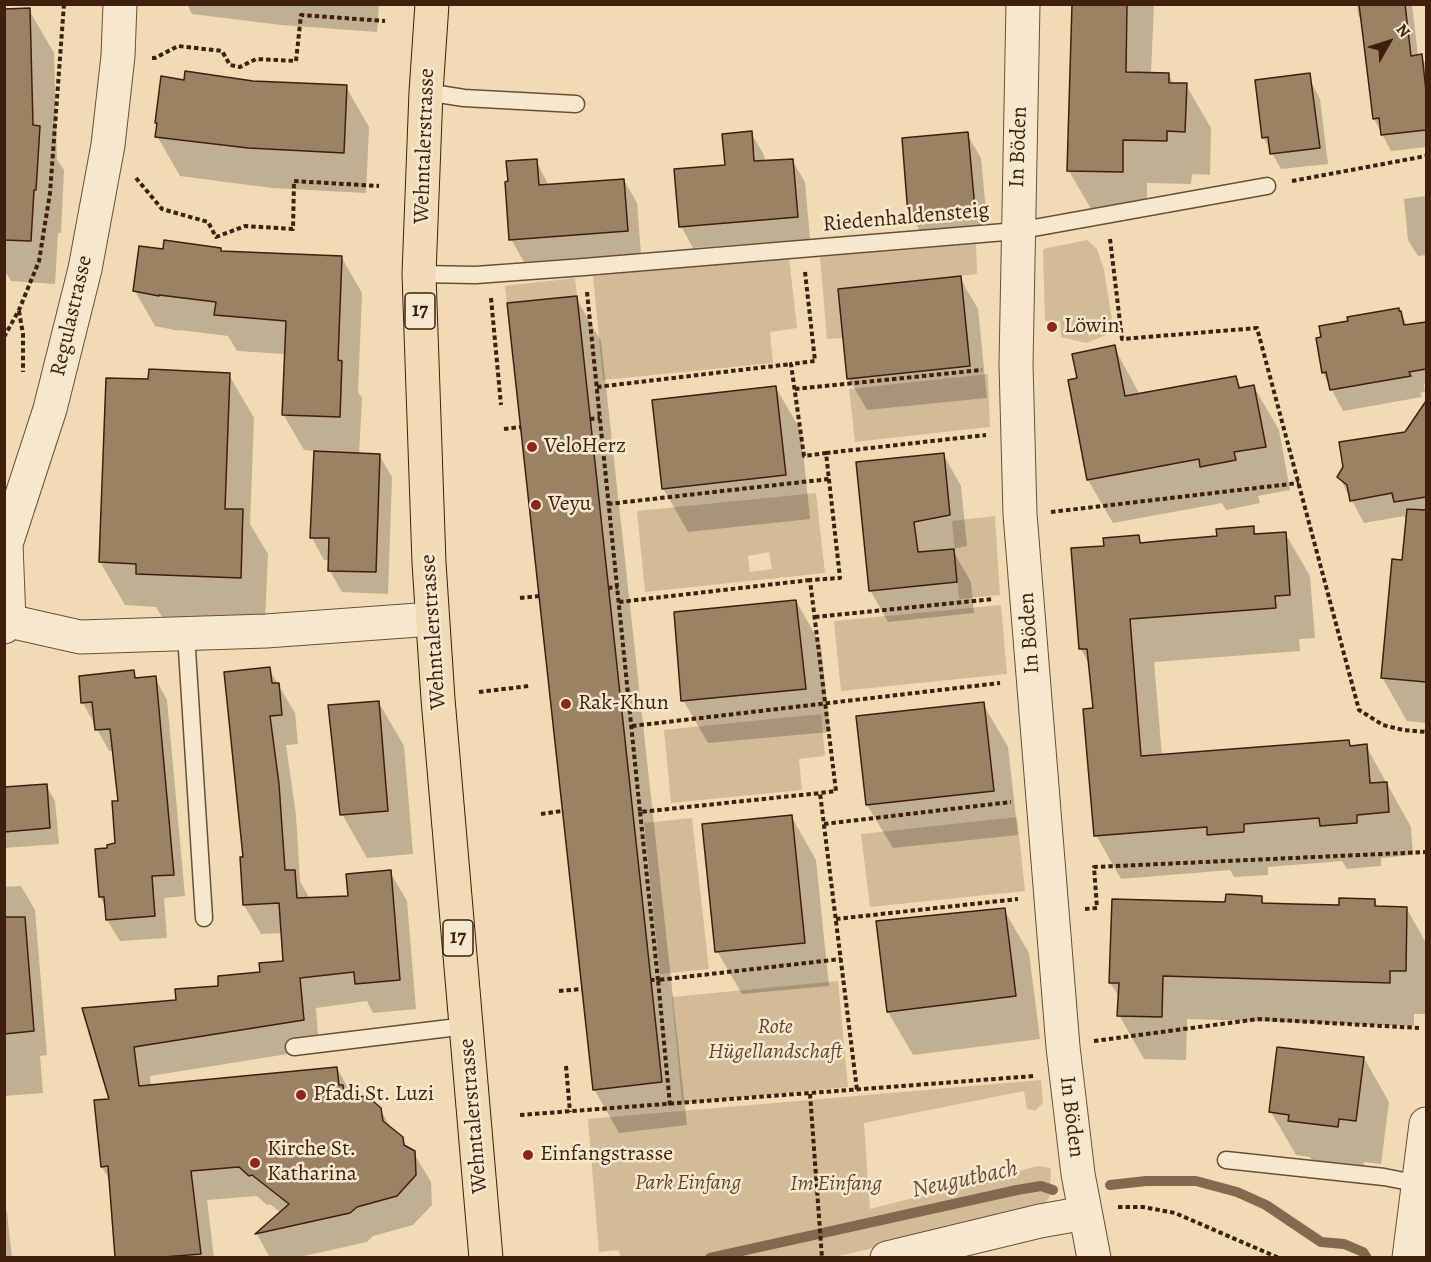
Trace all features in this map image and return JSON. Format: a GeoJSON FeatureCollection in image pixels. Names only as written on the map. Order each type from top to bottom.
{"type":"FeatureCollection","features":[{"type":"Feature","properties":{"kind":"main road","name":"Wehntalerstrasse"},"geometry":{"type":"LineString","coordinates":[[432,4],[419,274],[432,619],[486,1257]]}},
{"type":"Feature","properties":{"kind":"street","name":"Regulastrasse"},"geometry":{"type":"LineString","coordinates":[[120,4],[118,56],[108,146],[85,268],[50,409],[6,544],[7,624],[80,637],[266,631],[432,619]]}},
{"type":"Feature","properties":{"kind":"street","name":"In Böden"},"geometry":{"type":"LineString","coordinates":[[1023,4],[1016,363],[1020,514],[1062,1047],[1070,1118],[1100,1210],[1094,1257]]}},
{"type":"Feature","properties":{"kind":"street"},"geometry":{"type":"LineString","coordinates":[[1409,1257],[1426,1124]]}},
{"type":"Feature","properties":{"kind":"street"},"geometry":{"type":"LineString","coordinates":[[887,1257],[928,1253],[1040,1221],[1100,1210]]}},
{"type":"Feature","properties":{"kind":"lane"},"geometry":{"type":"LineString","coordinates":[[426,92],[464,98],[576,104]]}},
{"type":"Feature","properties":{"kind":"lane","name":"Riedenhaldensteig"},"geometry":{"type":"LineString","coordinates":[[419,274],[489,274],[1017,231],[1267,186]]}},
{"type":"Feature","properties":{"kind":"lane"},"geometry":{"type":"LineString","coordinates":[[186,634],[204,918]]}},
{"type":"Feature","properties":{"kind":"lane"},"geometry":{"type":"LineString","coordinates":[[294,1047],[466,1026]]}},
{"type":"Feature","properties":{"kind":"lane"},"geometry":{"type":"LineString","coordinates":[[1226,1160],[1384,1177],[1420,1184]]}},
{"type":"Feature","properties":{"kind":"path"},"geometry":{"type":"LineString","coordinates":[[4,337],[19,310],[39,261],[50,193],[64,4]]}},
{"type":"Feature","properties":{"kind":"path"},"geometry":{"type":"LineString","coordinates":[[118,56],[155,58],[178,46],[222,51],[230,65],[240,67],[256,59],[296,61],[301,15],[385,21]]}},
{"type":"Feature","properties":{"kind":"path"},"geometry":{"type":"LineString","coordinates":[[108,146],[162,209],[208,222],[216,237],[245,226],[292,229],[294,181],[379,186]]}},
{"type":"Feature","properties":{"kind":"path"},"geometry":{"type":"LineString","coordinates":[[1267,186],[1426,156]]}},
{"type":"Feature","properties":{"kind":"path"},"geometry":{"type":"LineString","coordinates":[[1107,216],[1122,339],[1257,328],[1359,710],[1383,725],[1426,732]]}},
{"type":"Feature","properties":{"kind":"path"},"geometry":{"type":"LineString","coordinates":[[597,387],[815,362],[803,249]]}},
{"type":"Feature","properties":{"kind":"path"},"geometry":{"type":"LineString","coordinates":[[584,267],[670,1105]]}},
{"type":"Feature","properties":{"kind":"path"},"geometry":{"type":"LineString","coordinates":[[489,274],[501,405]]}},
{"type":"Feature","properties":{"kind":"path"},"geometry":{"type":"LineString","coordinates":[[791,364],[804,456],[995,434]]}},
{"type":"Feature","properties":{"kind":"path"},"geometry":{"type":"LineString","coordinates":[[795,389],[983,370]]}},
{"type":"Feature","properties":{"kind":"path"},"geometry":{"type":"LineString","coordinates":[[590,419],[600,418]]}},
{"type":"Feature","properties":{"kind":"path"},"geometry":{"type":"LineString","coordinates":[[504,429],[521,427]]}},
{"type":"Feature","properties":{"kind":"path"},"geometry":{"type":"LineString","coordinates":[[619,602],[840,578],[826,453]]}},
{"type":"Feature","properties":{"kind":"path"},"geometry":{"type":"LineString","coordinates":[[608,504],[829,478]]}},
{"type":"Feature","properties":{"kind":"path"},"geometry":{"type":"LineString","coordinates":[[1048,512],[1299,483]]}},
{"type":"Feature","properties":{"kind":"path"},"geometry":{"type":"LineString","coordinates":[[640,812],[836,791],[810,580]]}},
{"type":"Feature","properties":{"kind":"path"},"geometry":{"type":"LineString","coordinates":[[608,588],[618,587]]}},
{"type":"Feature","properties":{"kind":"path"},"geometry":{"type":"LineString","coordinates":[[520,598],[539,596]]}},
{"type":"Feature","properties":{"kind":"path"},"geometry":{"type":"LineString","coordinates":[[815,617],[993,599]]}},
{"type":"Feature","properties":{"kind":"path"},"geometry":{"type":"LineString","coordinates":[[632,726],[1001,683]]}},
{"type":"Feature","properties":{"kind":"path"},"geometry":{"type":"LineString","coordinates":[[479,692],[529,686]]}},
{"type":"Feature","properties":{"kind":"path"},"geometry":{"type":"LineString","coordinates":[[820,793],[857,1090]]}},
{"type":"Feature","properties":{"kind":"path"},"geometry":{"type":"LineString","coordinates":[[632,803],[639,802]]}},
{"type":"Feature","properties":{"kind":"path"},"geometry":{"type":"LineString","coordinates":[[824,824],[1004,802]]}},
{"type":"Feature","properties":{"kind":"path"},"geometry":{"type":"LineString","coordinates":[[541,814],[562,811]]}},
{"type":"Feature","properties":{"kind":"path"},"geometry":{"type":"LineString","coordinates":[[1075,909],[1097,908],[1094,867],[1426,852]]}},
{"type":"Feature","properties":{"kind":"path"},"geometry":{"type":"LineString","coordinates":[[836,918],[1019,899]]}},
{"type":"Feature","properties":{"kind":"path"},"geometry":{"type":"LineString","coordinates":[[651,980],[841,959]]}},
{"type":"Feature","properties":{"kind":"path"},"geometry":{"type":"LineString","coordinates":[[559,992],[582,988]]}},
{"type":"Feature","properties":{"kind":"path"},"geometry":{"type":"LineString","coordinates":[[1085,1042],[1259,1019],[1419,1028]]}},
{"type":"Feature","properties":{"kind":"path"},"geometry":{"type":"LineString","coordinates":[[566,1066],[570,1112]]}},
{"type":"Feature","properties":{"kind":"path"},"geometry":{"type":"LineString","coordinates":[[520,1115],[1044,1075]]}},
{"type":"Feature","properties":{"kind":"path"},"geometry":{"type":"LineString","coordinates":[[810,1094],[822,1257]]}},
{"type":"Feature","properties":{"kind":"path"},"geometry":{"type":"LineString","coordinates":[[1100,1210],[1143,1207],[1176,1212],[1279,1257]]}},
{"type":"Feature","properties":{"kind":"green space"},"geometry":{"type":"Polygon","coordinates":[[[1087,240],[1097,249],[1104,270],[1114,332],[1086,343],[1061,337],[1060,321],[1045,321],[1043,249],[1087,240]]]}},
{"type":"Feature","properties":{"kind":"green space"},"geometry":{"type":"Polygon","coordinates":[[[976,244],[977,274],[838,289],[843,338],[827,339],[820,257],[976,244]]]}},
{"type":"Feature","properties":{"kind":"green space"},"geometry":{"type":"Polygon","coordinates":[[[789,257],[797,328],[770,332],[773,363],[603,380],[593,276],[789,257]]]}},
{"type":"Feature","properties":{"kind":"green space"},"geometry":{"type":"Polygon","coordinates":[[[575,278],[577,296],[507,303],[505,286],[575,278]]]}},
{"type":"Feature","properties":{"kind":"green space"},"geometry":{"type":"Polygon","coordinates":[[[988,374],[990,427],[855,442],[849,389],[988,374]]]}},
{"type":"Feature","properties":{"kind":"green space"},"geometry":{"type":"Polygon","coordinates":[[[816,493],[825,573],[645,592],[637,511],[816,493]],[[769,552],[748,556],[750,572],[772,569],[769,552]]]}},
{"type":"Feature","properties":{"kind":"green space"},"geometry":{"type":"Polygon","coordinates":[[[995,516],[1000,595],[959,599],[952,521],[995,516]]]}},
{"type":"Feature","properties":{"kind":"green space"},"geometry":{"type":"Polygon","coordinates":[[[1001,605],[1007,674],[841,691],[834,621],[1001,605]]]}},
{"type":"Feature","properties":{"kind":"green space"},"geometry":{"type":"Polygon","coordinates":[[[821,714],[825,756],[799,759],[802,790],[671,803],[664,730],[821,714]]]}},
{"type":"Feature","properties":{"kind":"green space"},"geometry":{"type":"Polygon","coordinates":[[[1017,817],[1025,891],[870,907],[861,834],[1017,817]]]}},
{"type":"Feature","properties":{"kind":"green space"},"geometry":{"type":"Polygon","coordinates":[[[692,818],[709,969],[660,974],[644,823],[692,818]]]}},
{"type":"Feature","properties":{"kind":"green space","name":"Rote Hügellandschaft"},"geometry":{"type":"Polygon","coordinates":[[[838,981],[848,1087],[682,1103],[672,997],[838,981]]]}},
{"type":"Feature","properties":{"kind":"green space","name":"Park Einfang"},"geometry":{"type":"Polygon","coordinates":[[[1041,1080],[1043,1103],[1035,1111],[1027,1109],[1024,1091],[864,1123],[870,1209],[1038,1166],[1051,1168],[1050,1196],[1036,1211],[834,1257],[620,1257],[619,1250],[599,1252],[588,1119],[1041,1080]]]}},
{"type":"Feature","properties":{"kind":"building"},"geometry":{"type":"Polygon","coordinates":[[[1072,4],[1127,4],[1126,72],[1169,73],[1169,83],[1187,83],[1185,132],[1167,131],[1167,141],[1123,140],[1123,172],[1067,171],[1072,4]]]}},
{"type":"Feature","properties":{"kind":"building"},"geometry":{"type":"Polygon","coordinates":[[[1359,4],[1405,4],[1411,56],[1422,54],[1426,91],[1426,130],[1381,135],[1379,118],[1373,119],[1359,4]]]}},
{"type":"Feature","properties":{"kind":"building"},"geometry":{"type":"Polygon","coordinates":[[[30,8],[33,125],[40,126],[31,241],[4,240],[4,9],[30,8]]]}},
{"type":"Feature","properties":{"kind":"building"},"geometry":{"type":"Polygon","coordinates":[[[185,71],[253,81],[347,85],[344,153],[248,148],[155,137],[161,76],[184,80],[185,71]]]}},
{"type":"Feature","properties":{"kind":"building"},"geometry":{"type":"Polygon","coordinates":[[[1310,73],[1320,148],[1270,154],[1268,137],[1262,138],[1255,80],[1310,73]]]}},
{"type":"Feature","properties":{"kind":"building"},"geometry":{"type":"Polygon","coordinates":[[[752,131],[754,161],[793,159],[798,217],[679,227],[674,169],[725,165],[722,134],[752,131]]]}},
{"type":"Feature","properties":{"kind":"building"},"geometry":{"type":"Polygon","coordinates":[[[968,132],[975,209],[908,215],[902,138],[968,132]]]}},
{"type":"Feature","properties":{"kind":"building"},"geometry":{"type":"Polygon","coordinates":[[[537,159],[539,185],[624,179],[628,231],[509,240],[506,161],[537,159]]]}},
{"type":"Feature","properties":{"kind":"building"},"geometry":{"type":"Polygon","coordinates":[[[164,240],[221,248],[221,251],[342,256],[338,360],[342,361],[340,417],[282,415],[286,321],[214,315],[216,302],[133,291],[139,246],[163,249],[164,240]]]}},
{"type":"Feature","properties":{"kind":"building"},"geometry":{"type":"Polygon","coordinates":[[[961,276],[970,366],[847,379],[838,289],[961,276]]]}},
{"type":"Feature","properties":{"kind":"building"},"geometry":{"type":"Polygon","coordinates":[[[577,296],[662,1082],[593,1090],[507,303],[577,296]]]}},
{"type":"Feature","properties":{"kind":"building"},"geometry":{"type":"Polygon","coordinates":[[[1399,308],[1404,325],[1426,322],[1426,369],[1409,372],[1411,376],[1330,390],[1326,372],[1322,373],[1316,338],[1321,337],[1319,326],[1348,321],[1347,317],[1399,308]]]}},
{"type":"Feature","properties":{"kind":"building"},"geometry":{"type":"Polygon","coordinates":[[[1115,345],[1125,396],[1236,376],[1239,388],[1254,385],[1266,447],[1234,452],[1236,460],[1200,467],[1199,459],[1087,480],[1068,380],[1077,378],[1072,354],[1115,345]]]}},
{"type":"Feature","properties":{"kind":"building"},"geometry":{"type":"Polygon","coordinates":[[[149,369],[230,373],[225,509],[243,509],[241,578],[136,574],[136,564],[99,562],[106,378],[148,379],[149,369]]]}},
{"type":"Feature","properties":{"kind":"building"},"geometry":{"type":"Polygon","coordinates":[[[776,386],[786,475],[662,489],[652,400],[776,386]]]}},
{"type":"Feature","properties":{"kind":"building"},"geometry":{"type":"Polygon","coordinates":[[[1426,401],[1426,497],[1394,502],[1392,493],[1350,501],[1347,485],[1337,477],[1343,467],[1339,442],[1405,432],[1426,401]]]}},
{"type":"Feature","properties":{"kind":"building"},"geometry":{"type":"Polygon","coordinates":[[[314,451],[380,454],[376,572],[328,571],[329,538],[310,538],[314,451]]]}},
{"type":"Feature","properties":{"kind":"building"},"geometry":{"type":"Polygon","coordinates":[[[944,453],[950,515],[914,522],[918,552],[954,549],[957,582],[869,591],[856,462],[944,453]]]}},
{"type":"Feature","properties":{"kind":"building"},"geometry":{"type":"Polygon","coordinates":[[[1407,509],[1426,510],[1426,682],[1381,678],[1392,559],[1402,560],[1407,509]]]}},
{"type":"Feature","properties":{"kind":"building"},"geometry":{"type":"Polygon","coordinates":[[[1254,526],[1254,534],[1286,532],[1290,595],[1275,596],[1276,608],[1130,619],[1141,756],[1349,740],[1350,746],[1367,744],[1370,783],[1387,782],[1389,812],[1357,815],[1357,823],[1320,826],[1319,818],[1244,824],[1244,832],[1207,835],[1207,827],[1094,836],[1083,709],[1093,708],[1087,649],[1079,649],[1071,548],[1104,546],[1103,538],[1139,535],[1140,543],[1217,536],[1216,529],[1254,526]]]}},
{"type":"Feature","properties":{"kind":"building"},"geometry":{"type":"Polygon","coordinates":[[[796,600],[806,689],[681,701],[674,612],[796,600]]]}},
{"type":"Feature","properties":{"kind":"building"},"geometry":{"type":"Polygon","coordinates":[[[270,667],[272,683],[279,683],[282,715],[270,716],[279,784],[285,870],[295,870],[297,898],[348,896],[346,874],[391,870],[400,980],[355,984],[354,972],[300,978],[304,1020],[134,1047],[139,1086],[337,1067],[339,1085],[343,1085],[345,1098],[367,1096],[381,1108],[383,1121],[403,1137],[404,1145],[415,1151],[416,1175],[397,1196],[357,1207],[350,1213],[255,1234],[289,1204],[239,1167],[191,1171],[201,1254],[115,1257],[108,1166],[101,1167],[94,1100],[109,1099],[82,1008],[176,1000],[175,989],[218,986],[218,976],[260,972],[259,963],[283,961],[279,903],[243,905],[240,857],[243,857],[224,672],[270,667]]]}},
{"type":"Feature","properties":{"kind":"building"},"geometry":{"type":"Polygon","coordinates":[[[134,670],[135,678],[156,676],[174,875],[152,876],[155,916],[106,920],[104,897],[99,897],[95,849],[107,848],[107,845],[115,843],[112,801],[118,801],[110,729],[95,730],[92,702],[81,703],[79,676],[134,670]]]}},
{"type":"Feature","properties":{"kind":"building"},"geometry":{"type":"Polygon","coordinates":[[[379,701],[388,811],[340,815],[328,705],[379,701]]]}},
{"type":"Feature","properties":{"kind":"building"},"geometry":{"type":"Polygon","coordinates":[[[984,702],[994,791],[866,805],[856,716],[984,702]]]}},
{"type":"Feature","properties":{"kind":"building"},"geometry":{"type":"Polygon","coordinates":[[[47,784],[50,828],[4,832],[4,787],[47,784]]]}},
{"type":"Feature","properties":{"kind":"building"},"geometry":{"type":"Polygon","coordinates":[[[792,815],[805,943],[715,952],[702,824],[792,815]]]}},
{"type":"Feature","properties":{"kind":"building"},"geometry":{"type":"Polygon","coordinates":[[[1226,894],[1262,896],[1262,903],[1339,905],[1339,898],[1375,899],[1375,906],[1407,907],[1406,971],[1390,971],[1390,983],[1163,976],[1162,1017],[1117,1016],[1119,983],[1109,983],[1112,899],[1225,902],[1226,894]]]}},
{"type":"Feature","properties":{"kind":"building"},"geometry":{"type":"Polygon","coordinates":[[[1005,908],[1016,996],[887,1012],[876,921],[1005,908]]]}},
{"type":"Feature","properties":{"kind":"building"},"geometry":{"type":"Polygon","coordinates":[[[4,917],[25,917],[34,1031],[4,1034],[4,917]]]}},
{"type":"Feature","properties":{"kind":"building"},"geometry":{"type":"Polygon","coordinates":[[[1277,1047],[1364,1057],[1356,1121],[1339,1119],[1338,1127],[1288,1121],[1289,1115],[1269,1112],[1277,1047]]]}},
{"type":"Feature","properties":{"kind":"waterway","name":"Neugutbach"},"geometry":{"type":"LineString","coordinates":[[1110,1185],[1146,1181],[1196,1181],[1237,1192],[1266,1205],[1321,1242],[1344,1244],[1363,1252],[1367,1258]]}},
{"type":"Feature","properties":{"kind":"waterway","name":"Neugutbach"},"geometry":{"type":"LineString","coordinates":[[710,1258],[1017,1190],[1041,1186],[1053,1190]]}},
{"type":"Feature","properties":{"kind":"place","name":"Löwin"},"geometry":{"type":"Point","coordinates":[1052,327]}},
{"type":"Feature","properties":{"kind":"place","name":"VeloHerz"},"geometry":{"type":"Point","coordinates":[532,447]}},
{"type":"Feature","properties":{"kind":"place","name":"Veyu"},"geometry":{"type":"Point","coordinates":[536,505]}},
{"type":"Feature","properties":{"kind":"place","name":"Rak-Khun"},"geometry":{"type":"Point","coordinates":[566,704]}},
{"type":"Feature","properties":{"kind":"place","name":"Pfadi St. Luzi"},"geometry":{"type":"Point","coordinates":[301,1095]}},
{"type":"Feature","properties":{"kind":"place","name":"Einfangstrasse"},"geometry":{"type":"Point","coordinates":[528,1155]}},
{"type":"Feature","properties":{"kind":"place","name":"Kirche St. Katharina"},"geometry":{"type":"Point","coordinates":[255,1163]}},
{"type":"Feature","properties":{"kind":"park label","name":"Im Einfang"},"geometry":{"type":"Point","coordinates":[836,1185]}}]}
